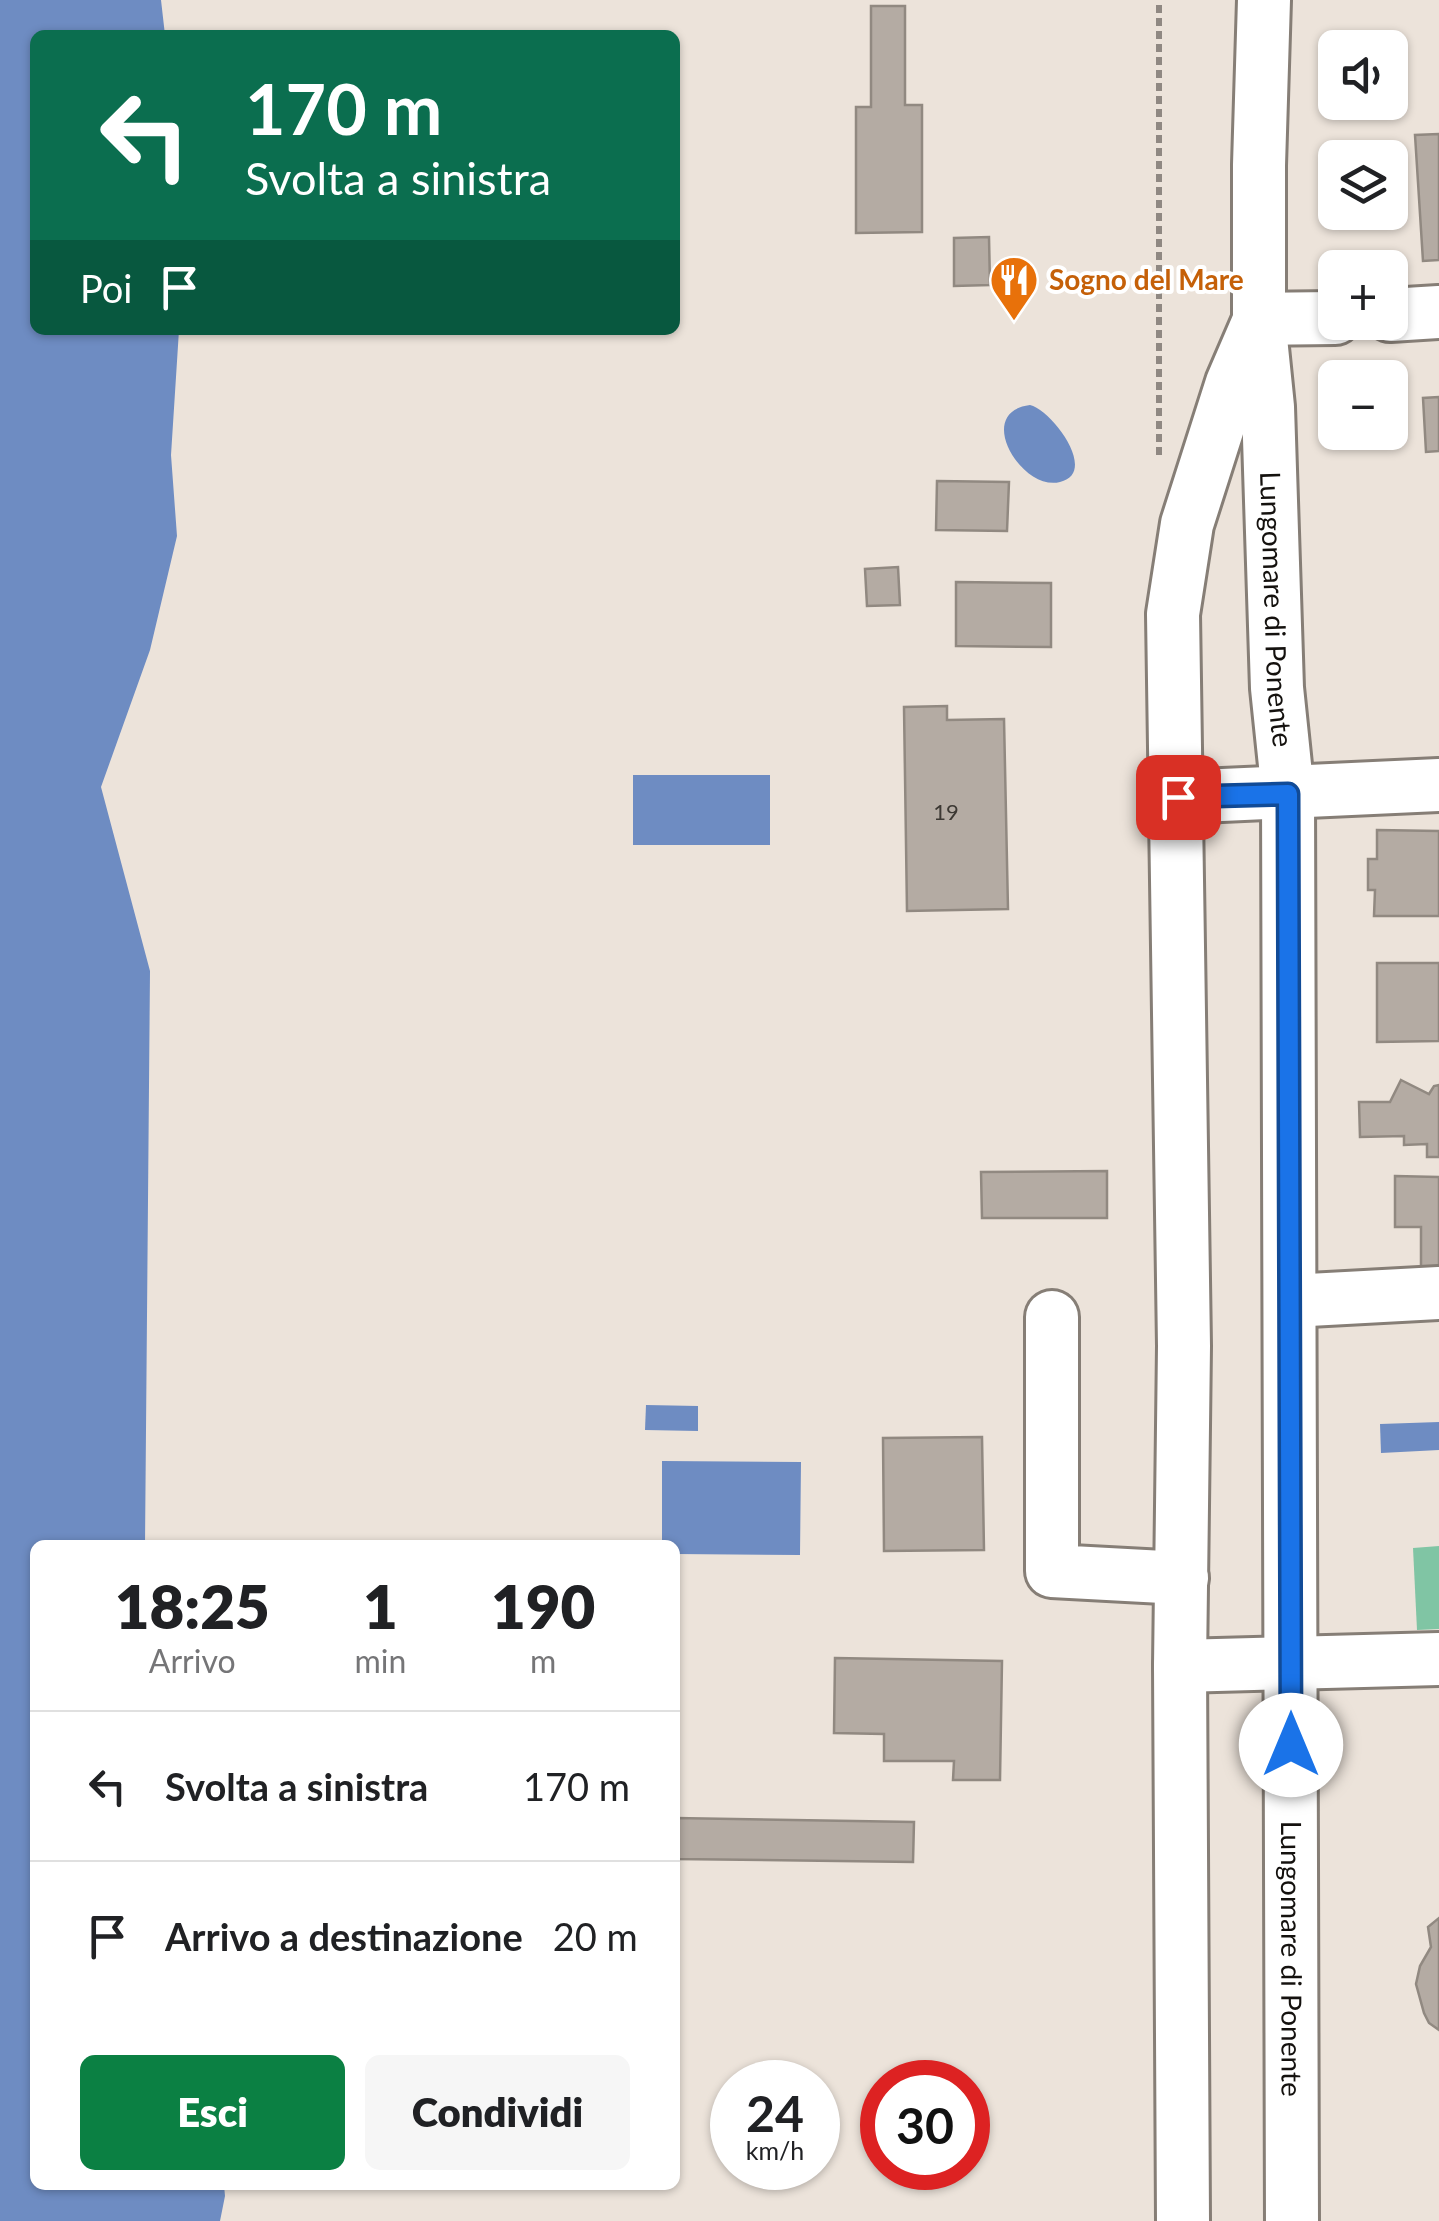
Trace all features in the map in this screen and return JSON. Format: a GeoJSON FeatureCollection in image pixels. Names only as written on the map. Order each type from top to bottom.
{"type":"FeatureCollection","features":[{"type":"Feature","properties":{"kind":"street","name":"Lungomare di Ponente"},"geometry":{"type":"LineString","coordinates":[[1264,0],[1260,320],[1268,407],[1277,688],[1267,794],[1290,1301],[1292,2221]]}},
{"type":"Feature","properties":{"kind":"street"},"geometry":{"type":"LineString","coordinates":[[1408,313],[1439,312]]}},
{"type":"Feature","properties":{"kind":"street"},"geometry":{"type":"LineString","coordinates":[[1260,320],[1318,318]]}},
{"type":"Feature","properties":{"kind":"street","name":"Lungomare di Ponente"},"geometry":{"type":"LineString","coordinates":[[1183,2221],[1180,1666],[1184,1346],[1172,614],[1180,555],[1232,383],[1260,320]]}},
{"type":"Feature","properties":{"kind":"street"},"geometry":{"type":"LineString","coordinates":[[1178,797],[1439,785]]}},
{"type":"Feature","properties":{"kind":"street"},"geometry":{"type":"LineString","coordinates":[[1290,1301],[1439,1293]]}},
{"type":"Feature","properties":{"kind":"street"},"geometry":{"type":"LineString","coordinates":[[1052,1317],[1052,1571],[1182,1578]]}},
{"type":"Feature","properties":{"kind":"street"},"geometry":{"type":"LineString","coordinates":[[1180,1666],[1439,1659]]}},
{"type":"Feature","properties":{"kind":"green space"},"geometry":{"type":"Polygon","coordinates":[[[1439,1546],[1439,1629],[1417,1630],[1413,1548],[1439,1546]]]}},
{"type":"Feature","properties":{"kind":"water"},"geometry":{"type":"Polygon","coordinates":[[[0,0],[161,0],[164,30],[30,30],[30,335],[179,335],[171,455],[177,536],[150,650],[101,787],[150,971],[145,1540],[30,1540],[30,2190],[224,2190],[225,2196],[220,2221],[0,2221],[0,0]]]}},
{"type":"Feature","properties":{"kind":"water"},"geometry":{"type":"Polygon","coordinates":[[[1030,405],[1049,418],[1068,442],[1075,467],[1071,476],[1060,482],[1045,482],[1031,475],[1009,450],[1005,421],[1013,411],[1030,405]]]}},
{"type":"Feature","properties":{"kind":"water"},"geometry":{"type":"Polygon","coordinates":[[[633,775],[770,775],[770,845],[633,845],[633,775]]]}},
{"type":"Feature","properties":{"kind":"water"},"geometry":{"type":"Polygon","coordinates":[[[646,1405],[698,1406],[698,1431],[645,1430],[646,1405]]]}},
{"type":"Feature","properties":{"kind":"water"},"geometry":{"type":"Polygon","coordinates":[[[1439,1422],[1439,1450],[1381,1453],[1380,1424],[1439,1422]]]}},
{"type":"Feature","properties":{"kind":"water"},"geometry":{"type":"Polygon","coordinates":[[[662,1461],[801,1462],[800,1555],[680,1554],[680,1540],[662,1540],[662,1461]]]}},
{"type":"Feature","properties":{"kind":"building"},"geometry":{"type":"Polygon","coordinates":[[[871,6],[905,6],[905,105],[922,105],[922,232],[856,233],[856,107],[871,107],[871,6]]]}},
{"type":"Feature","properties":{"kind":"building"},"geometry":{"type":"Polygon","coordinates":[[[1439,134],[1439,260],[1423,261],[1415,135],[1439,134]]]}},
{"type":"Feature","properties":{"kind":"building"},"geometry":{"type":"Polygon","coordinates":[[[989,237],[990,285],[954,286],[954,238],[989,237]]]}},
{"type":"Feature","properties":{"kind":"building"},"geometry":{"type":"Polygon","coordinates":[[[1439,397],[1439,451],[1426,452],[1423,398],[1439,397]]]}},
{"type":"Feature","properties":{"kind":"building"},"geometry":{"type":"Polygon","coordinates":[[[937,481],[1009,482],[1007,531],[936,530],[937,481]]]}},
{"type":"Feature","properties":{"kind":"building"},"geometry":{"type":"Polygon","coordinates":[[[898,567],[900,605],[867,606],[865,569],[898,567]]]}},
{"type":"Feature","properties":{"kind":"building"},"geometry":{"type":"Polygon","coordinates":[[[956,582],[1051,583],[1051,647],[956,646],[956,582]]]}},
{"type":"Feature","properties":{"kind":"building"},"geometry":{"type":"Polygon","coordinates":[[[947,706],[947,720],[1004,719],[1008,909],[907,911],[904,707],[947,706]]]}},
{"type":"Feature","properties":{"kind":"building"},"geometry":{"type":"Polygon","coordinates":[[[1377,830],[1439,831],[1439,916],[1374,916],[1375,890],[1368,890],[1368,859],[1377,859],[1377,830]]]}},
{"type":"Feature","properties":{"kind":"building"},"geometry":{"type":"Polygon","coordinates":[[[1377,963],[1439,963],[1439,1041],[1377,1042],[1377,963]]]}},
{"type":"Feature","properties":{"kind":"building"},"geometry":{"type":"Polygon","coordinates":[[[1401,1080],[1429,1094],[1439,1085],[1439,1157],[1427,1157],[1427,1144],[1404,1145],[1404,1136],[1360,1137],[1359,1102],[1390,1102],[1401,1080]]]}},
{"type":"Feature","properties":{"kind":"building"},"geometry":{"type":"Polygon","coordinates":[[[1107,1171],[1107,1218],[982,1218],[981,1172],[1107,1171]]]}},
{"type":"Feature","properties":{"kind":"building"},"geometry":{"type":"Polygon","coordinates":[[[1395,1176],[1439,1177],[1439,1267],[1421,1267],[1421,1227],[1395,1227],[1395,1176]]]}},
{"type":"Feature","properties":{"kind":"building"},"geometry":{"type":"Polygon","coordinates":[[[982,1437],[984,1550],[884,1551],[883,1438],[982,1437]]]}},
{"type":"Feature","properties":{"kind":"building"},"geometry":{"type":"Polygon","coordinates":[[[835,1658],[1002,1661],[1000,1780],[953,1780],[954,1761],[884,1761],[884,1734],[834,1733],[835,1658]]]}},
{"type":"Feature","properties":{"kind":"building"},"geometry":{"type":"Polygon","coordinates":[[[680,1818],[914,1822],[913,1862],[680,1859],[680,1818]]]}},
{"type":"Feature","properties":{"kind":"building"},"geometry":{"type":"Polygon","coordinates":[[[1439,1918],[1439,2030],[1424,2013],[1416,1984],[1420,1966],[1431,1947],[1428,1927],[1439,1918]]]}},
{"type":"Feature","properties":{"kind":"place","name":"Sogno del Mare"},"geometry":{"type":"Point","coordinates":[1014,322]}},
{"type":"Feature","properties":{"kind":"route"},"geometry":{"type":"LineString","coordinates":[[1178,797],[1288,794],[1291,1745]]}}]}
